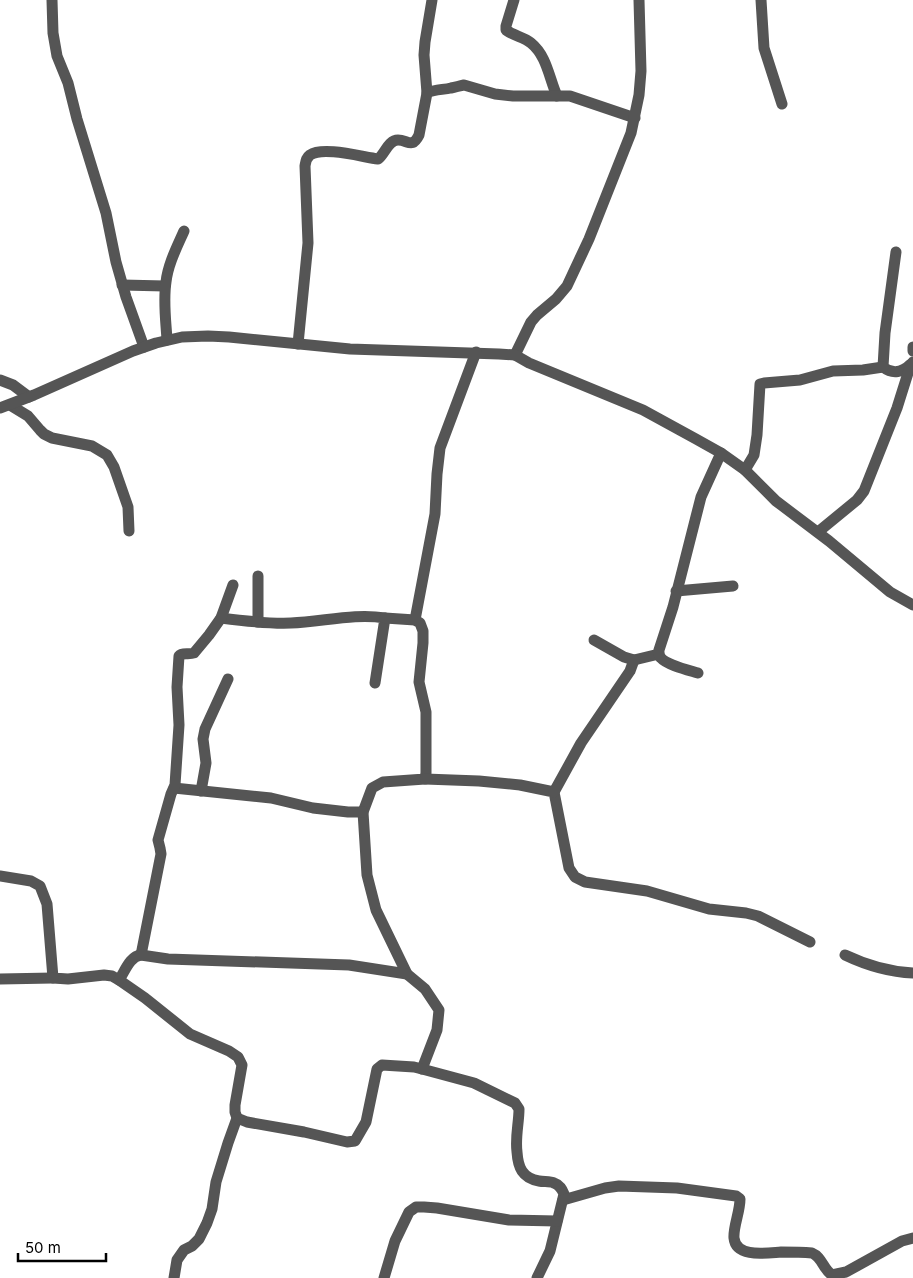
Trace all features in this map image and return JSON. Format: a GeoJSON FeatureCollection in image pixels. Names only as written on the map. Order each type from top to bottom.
{"type":"FeatureCollection","features":[{"type":"Feature","properties":{"kind":"street"},"geometry":{"type":"LineString","coordinates":[[52,0],[53,34],[57,56],[68,83],[76,119],[106,212],[122,285],[144,347]]}},
{"type":"Feature","properties":{"kind":"street"},"geometry":{"type":"LineString","coordinates":[[298,344],[308,243],[306,160],[308,156],[318,152],[346,153],[378,159],[393,142],[398,140],[414,142],[418,135],[427,93],[424,55],[432,0]]}},
{"type":"Feature","properties":{"kind":"street"},"geometry":{"type":"LineString","coordinates":[[514,0],[506,30],[532,44],[542,56],[557,96]]}},
{"type":"Feature","properties":{"kind":"street"},"geometry":{"type":"LineString","coordinates":[[515,355],[531,322],[567,286],[589,239],[632,133],[641,71],[639,0]]}},
{"type":"Feature","properties":{"kind":"street"},"geometry":{"type":"LineString","coordinates":[[761,0],[764,48],[782,104]]}},
{"type":"Feature","properties":{"kind":"street"},"geometry":{"type":"LineString","coordinates":[[427,93],[464,86],[495,94],[513,96],[570,96],[635,118]]}},
{"type":"Feature","properties":{"kind":"street"},"geometry":{"type":"LineString","coordinates":[[168,340],[165,286],[172,258],[184,231]]}},
{"type":"Feature","properties":{"kind":"street"},"geometry":{"type":"LineString","coordinates":[[883,367],[885,333],[896,252]]}},
{"type":"Feature","properties":{"kind":"street"},"geometry":{"type":"LineString","coordinates":[[122,285],[165,286]]}},
{"type":"Feature","properties":{"kind":"street"},"geometry":{"type":"LineString","coordinates":[[5,407],[144,347],[182,337],[208,336],[350,349],[476,352],[515,355],[529,363],[643,410],[721,453],[745,470],[776,501],[818,532],[890,592],[913,605]]}},
{"type":"Feature","properties":{"kind":"street"},"geometry":{"type":"LineString","coordinates":[[415,620],[435,514],[436,474],[440,448],[476,352]]}},
{"type":"Feature","properties":{"kind":"street"},"geometry":{"type":"LineString","coordinates":[[745,470],[754,455],[760,384],[800,380],[833,371],[883,367],[889,371],[900,372],[912,363]]}},
{"type":"Feature","properties":{"kind":"street"},"geometry":{"type":"LineString","coordinates":[[818,532],[857,500],[864,491],[912,363]]}},
{"type":"Feature","properties":{"kind":"street"},"geometry":{"type":"LineString","coordinates":[[0,380],[13,385],[29,398]]}},
{"type":"Feature","properties":{"kind":"street"},"geometry":{"type":"LineString","coordinates":[[5,407],[28,416],[40,430],[52,438],[92,446],[107,455],[114,468],[128,506],[129,531]]}},
{"type":"Feature","properties":{"kind":"street"},"geometry":{"type":"LineString","coordinates":[[698,673],[666,662],[661,658],[659,650],[673,607],[701,497],[721,453]]}},
{"type":"Feature","properties":{"kind":"street"},"geometry":{"type":"LineString","coordinates":[[258,576],[258,622]]}},
{"type":"Feature","properties":{"kind":"street"},"geometry":{"type":"LineString","coordinates":[[141,955],[161,854],[158,840],[174,788],[179,725],[178,656],[194,653],[209,635],[221,618],[233,585]]}},
{"type":"Feature","properties":{"kind":"street"},"geometry":{"type":"LineString","coordinates":[[676,591],[733,586]]}},
{"type":"Feature","properties":{"kind":"street"},"geometry":{"type":"LineString","coordinates":[[221,618],[292,623],[365,616],[415,620],[420,623],[423,631],[423,643],[419,682],[426,712],[425,779]]}},
{"type":"Feature","properties":{"kind":"street"},"geometry":{"type":"LineString","coordinates":[[374,682],[385,618]]}},
{"type":"Feature","properties":{"kind":"street"},"geometry":{"type":"LineString","coordinates":[[594,640],[624,657],[634,660],[659,654]]}},
{"type":"Feature","properties":{"kind":"street"},"geometry":{"type":"LineString","coordinates":[[634,660],[630,671],[581,744],[554,792],[568,868],[574,877],[585,882],[647,891],[709,909],[758,916],[810,942]]}},
{"type":"Feature","properties":{"kind":"street"},"geometry":{"type":"LineString","coordinates":[[201,791],[206,764],[203,739],[205,729],[228,679]]}},
{"type":"Feature","properties":{"kind":"street"},"geometry":{"type":"LineString","coordinates":[[422,1069],[437,1030],[439,1010],[425,989],[407,974],[376,910],[367,875],[363,812],[372,788],[383,782],[425,779],[520,785],[554,792]]}},
{"type":"Feature","properties":{"kind":"street"},"geometry":{"type":"LineString","coordinates":[[174,788],[271,798],[313,808],[363,812]]}},
{"type":"Feature","properties":{"kind":"street"},"geometry":{"type":"LineString","coordinates":[[0,876],[31,881],[40,886],[47,904],[54,978]]}},
{"type":"Feature","properties":{"kind":"street"},"geometry":{"type":"LineString","coordinates":[[119,980],[137,955],[168,959],[349,966],[407,974]]}},
{"type":"Feature","properties":{"kind":"street"},"geometry":{"type":"LineString","coordinates":[[845,956],[891,970],[913,972]]}},
{"type":"Feature","properties":{"kind":"street"},"geometry":{"type":"LineString","coordinates":[[0,979],[68,979],[104,975],[112,976],[190,1034],[229,1051],[238,1057],[242,1065],[235,1105],[237,1118],[216,1182],[212,1209],[199,1239],[192,1246],[184,1250],[177,1260],[174,1278]]}},
{"type":"Feature","properties":{"kind":"street"},"geometry":{"type":"LineString","coordinates":[[237,1118],[247,1122],[347,1142],[355,1141],[366,1122],[377,1069],[382,1065],[414,1067],[474,1083],[515,1103],[519,1108],[516,1140],[517,1153],[523,1174],[528,1178],[539,1181],[553,1182],[560,1186],[564,1194],[550,1251],[537,1278]]}},
{"type":"Feature","properties":{"kind":"street"},"geometry":{"type":"LineString","coordinates":[[563,1200],[619,1186],[677,1188],[736,1196],[740,1199],[740,1207],[733,1236],[736,1245],[742,1250],[752,1253],[816,1254],[826,1272],[832,1275],[846,1272],[913,1238]]}},
{"type":"Feature","properties":{"kind":"street"},"geometry":{"type":"LineString","coordinates":[[384,1278],[395,1240],[409,1212],[416,1207],[424,1206],[509,1220],[557,1221]]}}]}
